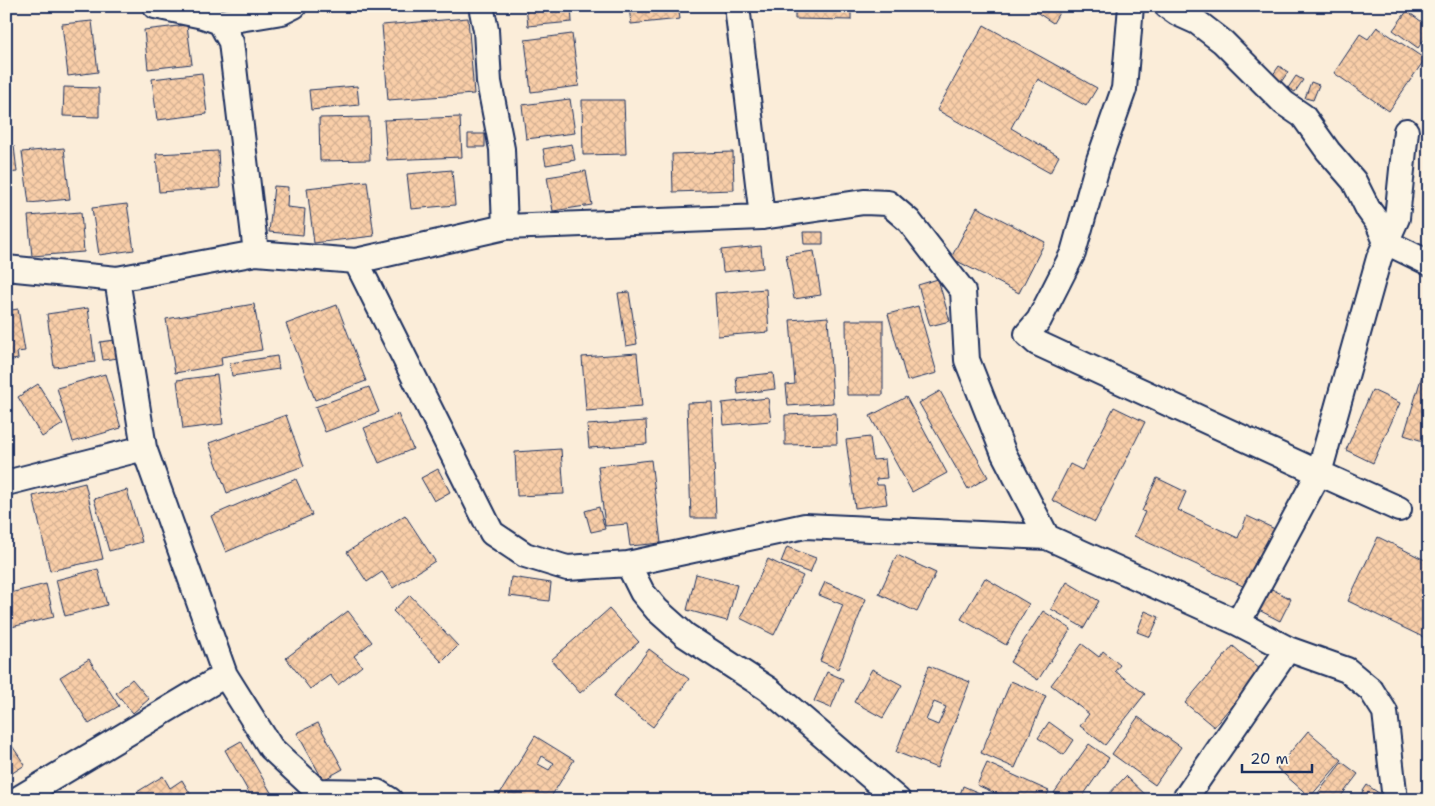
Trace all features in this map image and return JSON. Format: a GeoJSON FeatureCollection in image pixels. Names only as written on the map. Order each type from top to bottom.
{"type":"FeatureCollection","features":[{"type":"Feature","properties":{"kind":"street"},"geometry":{"type":"LineString","coordinates":[[155,6],[203,16],[220,22],[282,12],[294,6]]}},
{"type":"Feature","properties":{"kind":"street"},"geometry":{"type":"LineString","coordinates":[[481,6],[486,30],[489,82],[502,149],[504,227]]}},
{"type":"Feature","properties":{"kind":"street"},"geometry":{"type":"LineString","coordinates":[[737,6],[762,217]]}},
{"type":"Feature","properties":{"kind":"street"},"geometry":{"type":"LineString","coordinates":[[1131,6],[1124,89],[1099,160],[1073,253],[1039,320],[1027,334],[1037,343],[1399,508]]}},
{"type":"Feature","properties":{"kind":"street"},"geometry":{"type":"LineString","coordinates":[[1167,6],[1197,22],[1224,42],[1284,103],[1303,116],[1328,151],[1354,181],[1368,209],[1378,223],[1386,242],[1429,263]]}},
{"type":"Feature","properties":{"kind":"street"},"geometry":{"type":"LineString","coordinates":[[220,22],[231,42],[256,253]]}},
{"type":"Feature","properties":{"kind":"street"},"geometry":{"type":"LineString","coordinates":[[1238,623],[1319,473],[1378,258],[1397,218],[1406,131]]}},
{"type":"Feature","properties":{"kind":"street"},"geometry":{"type":"LineString","coordinates":[[6,268],[117,279],[256,253],[356,261],[504,227],[762,217],[864,202],[888,203],[909,221],[962,291],[967,360],[1004,454],[1047,537]]}},
{"type":"Feature","properties":{"kind":"street"},"geometry":{"type":"LineString","coordinates":[[356,261],[492,533],[525,555],[567,568],[628,564],[805,526],[1047,537],[1238,623],[1288,649],[1347,670],[1371,690],[1385,712],[1396,800]]}},
{"type":"Feature","properties":{"kind":"street"},"geometry":{"type":"LineString","coordinates":[[117,279],[144,448],[225,675],[271,748],[317,791],[378,792],[390,800]]}},
{"type":"Feature","properties":{"kind":"street"},"geometry":{"type":"LineString","coordinates":[[6,483],[144,448]]}},
{"type":"Feature","properties":{"kind":"street"},"geometry":{"type":"LineString","coordinates":[[628,564],[642,592],[656,610],[685,635],[768,689],[898,800]]}},
{"type":"Feature","properties":{"kind":"street"},"geometry":{"type":"LineString","coordinates":[[1189,798],[1288,649]]}},
{"type":"Feature","properties":{"kind":"street"},"geometry":{"type":"LineString","coordinates":[[16,800],[225,675]]}},
{"type":"Feature","properties":{"kind":"building"},"geometry":{"type":"Polygon","coordinates":[[[526,6],[571,6],[572,22],[528,26],[526,6]]]}},
{"type":"Feature","properties":{"kind":"building"},"geometry":{"type":"Polygon","coordinates":[[[629,6],[678,6],[680,19],[631,24],[629,6]]]}},
{"type":"Feature","properties":{"kind":"building"},"geometry":{"type":"Polygon","coordinates":[[[795,6],[851,6],[851,20],[795,19],[795,6]]]}},
{"type":"Feature","properties":{"kind":"building"},"geometry":{"type":"Polygon","coordinates":[[[1027,6],[1063,6],[1053,23],[1027,6]]]}},
{"type":"Feature","properties":{"kind":"building"},"geometry":{"type":"Polygon","coordinates":[[[1407,11],[1429,27],[1429,33],[1418,48],[1393,30],[1407,11]]]}},
{"type":"Feature","properties":{"kind":"building"},"geometry":{"type":"Polygon","coordinates":[[[468,18],[474,94],[388,100],[382,25],[468,18]]]}},
{"type":"Feature","properties":{"kind":"building"},"geometry":{"type":"Polygon","coordinates":[[[92,21],[98,72],[68,76],[62,24],[92,21]]]}},
{"type":"Feature","properties":{"kind":"building"},"geometry":{"type":"Polygon","coordinates":[[[187,25],[192,64],[148,69],[144,30],[187,25]]]}},
{"type":"Feature","properties":{"kind":"building"},"geometry":{"type":"Polygon","coordinates":[[[984,25],[1097,88],[1086,106],[1038,79],[1011,128],[1059,156],[1050,173],[937,110],[984,25]]]}},
{"type":"Feature","properties":{"kind":"building"},"geometry":{"type":"Polygon","coordinates":[[[1377,27],[1425,59],[1389,111],[1334,73],[1360,34],[1368,39],[1377,27]]]}},
{"type":"Feature","properties":{"kind":"building"},"geometry":{"type":"Polygon","coordinates":[[[572,34],[579,86],[531,92],[525,40],[572,34]]]}},
{"type":"Feature","properties":{"kind":"building"},"geometry":{"type":"Polygon","coordinates":[[[1279,66],[1288,72],[1279,85],[1270,79],[1279,66]]]}},
{"type":"Feature","properties":{"kind":"building"},"geometry":{"type":"Polygon","coordinates":[[[202,73],[207,114],[157,120],[152,79],[202,73]]]}},
{"type":"Feature","properties":{"kind":"building"},"geometry":{"type":"Polygon","coordinates":[[[1296,76],[1303,80],[1295,92],[1288,88],[1296,76]]]}},
{"type":"Feature","properties":{"kind":"building"},"geometry":{"type":"Polygon","coordinates":[[[1311,82],[1319,85],[1313,100],[1305,98],[1311,82]]]}},
{"type":"Feature","properties":{"kind":"building"},"geometry":{"type":"Polygon","coordinates":[[[357,86],[359,105],[311,110],[309,90],[357,86]]]}},
{"type":"Feature","properties":{"kind":"building"},"geometry":{"type":"Polygon","coordinates":[[[64,87],[99,88],[99,117],[63,116],[64,87]]]}},
{"type":"Feature","properties":{"kind":"building"},"geometry":{"type":"Polygon","coordinates":[[[570,99],[575,133],[526,139],[522,105],[570,99]]]}},
{"type":"Feature","properties":{"kind":"building"},"geometry":{"type":"Polygon","coordinates":[[[582,100],[624,100],[626,154],[583,155],[582,100]]]}},
{"type":"Feature","properties":{"kind":"building"},"geometry":{"type":"Polygon","coordinates":[[[369,117],[370,160],[320,161],[319,118],[369,117]]]}},
{"type":"Feature","properties":{"kind":"building"},"geometry":{"type":"Polygon","coordinates":[[[460,117],[462,157],[387,160],[384,120],[460,117]]]}},
{"type":"Feature","properties":{"kind":"building"},"geometry":{"type":"Polygon","coordinates":[[[468,134],[485,134],[485,147],[468,147],[468,134]]]}},
{"type":"Feature","properties":{"kind":"building"},"geometry":{"type":"Polygon","coordinates":[[[572,144],[575,160],[546,165],[543,149],[572,144]]]}},
{"type":"Feature","properties":{"kind":"building"},"geometry":{"type":"Polygon","coordinates":[[[14,146],[17,172],[6,173],[6,147],[14,146]]]}},
{"type":"Feature","properties":{"kind":"building"},"geometry":{"type":"Polygon","coordinates":[[[64,148],[70,199],[29,203],[22,152],[64,148]]]}},
{"type":"Feature","properties":{"kind":"building"},"geometry":{"type":"Polygon","coordinates":[[[218,151],[220,188],[159,192],[156,154],[218,151]]]}},
{"type":"Feature","properties":{"kind":"building"},"geometry":{"type":"Polygon","coordinates":[[[733,152],[734,190],[673,192],[672,154],[733,152]]]}},
{"type":"Feature","properties":{"kind":"building"},"geometry":{"type":"Polygon","coordinates":[[[452,170],[455,205],[411,209],[407,174],[452,170]]]}},
{"type":"Feature","properties":{"kind":"building"},"geometry":{"type":"Polygon","coordinates":[[[586,171],[592,205],[553,211],[547,177],[586,171]]]}},
{"type":"Feature","properties":{"kind":"building"},"geometry":{"type":"Polygon","coordinates":[[[367,181],[374,236],[314,243],[307,188],[367,181]]]}},
{"type":"Feature","properties":{"kind":"building"},"geometry":{"type":"Polygon","coordinates":[[[274,186],[288,187],[287,207],[305,209],[303,235],[269,232],[274,186]]]}},
{"type":"Feature","properties":{"kind":"building"},"geometry":{"type":"Polygon","coordinates":[[[127,204],[134,250],[99,255],[92,208],[127,204]]]}},
{"type":"Feature","properties":{"kind":"building"},"geometry":{"type":"Polygon","coordinates":[[[977,207],[1045,242],[1019,293],[951,258],[977,207]]]}},
{"type":"Feature","properties":{"kind":"building"},"geometry":{"type":"Polygon","coordinates":[[[81,212],[84,252],[32,256],[28,216],[81,212]]]}},
{"type":"Feature","properties":{"kind":"building"},"geometry":{"type":"Polygon","coordinates":[[[803,232],[823,232],[823,244],[804,244],[803,232]]]}},
{"type":"Feature","properties":{"kind":"building"},"geometry":{"type":"Polygon","coordinates":[[[761,246],[763,268],[723,272],[721,250],[761,246]]]}},
{"type":"Feature","properties":{"kind":"building"},"geometry":{"type":"Polygon","coordinates":[[[814,251],[821,295],[794,299],[786,255],[814,251]]]}},
{"type":"Feature","properties":{"kind":"building"},"geometry":{"type":"Polygon","coordinates":[[[938,279],[950,321],[930,326],[918,285],[938,279]]]}},
{"type":"Feature","properties":{"kind":"building"},"geometry":{"type":"Polygon","coordinates":[[[766,289],[769,332],[718,336],[715,293],[766,289]]]}},
{"type":"Feature","properties":{"kind":"building"},"geometry":{"type":"Polygon","coordinates":[[[629,292],[637,344],[626,346],[618,293],[629,292]]]}},
{"type":"Feature","properties":{"kind":"building"},"geometry":{"type":"Polygon","coordinates":[[[254,304],[262,350],[221,357],[222,365],[175,373],[166,319],[254,304]]]}},
{"type":"Feature","properties":{"kind":"building"},"geometry":{"type":"Polygon","coordinates":[[[337,305],[366,381],[315,400],[286,324],[337,305]]]}},
{"type":"Feature","properties":{"kind":"building"},"geometry":{"type":"Polygon","coordinates":[[[918,306],[937,373],[907,381],[888,314],[918,306]]]}},
{"type":"Feature","properties":{"kind":"building"},"geometry":{"type":"Polygon","coordinates":[[[88,308],[95,362],[54,367],[47,314],[88,308]]]}},
{"type":"Feature","properties":{"kind":"building"},"geometry":{"type":"Polygon","coordinates":[[[18,309],[25,351],[17,352],[18,359],[6,361],[6,311],[18,309]]]}},
{"type":"Feature","properties":{"kind":"building"},"geometry":{"type":"Polygon","coordinates":[[[828,317],[833,403],[788,406],[786,385],[795,384],[790,320],[828,317]]]}},
{"type":"Feature","properties":{"kind":"building"},"geometry":{"type":"Polygon","coordinates":[[[846,320],[883,320],[883,395],[847,395],[846,320]]]}},
{"type":"Feature","properties":{"kind":"building"},"geometry":{"type":"Polygon","coordinates":[[[115,340],[118,358],[103,360],[100,342],[115,340]]]}},
{"type":"Feature","properties":{"kind":"building"},"geometry":{"type":"Polygon","coordinates":[[[1429,352],[1429,443],[1404,435],[1429,352]]]}},
{"type":"Feature","properties":{"kind":"building"},"geometry":{"type":"Polygon","coordinates":[[[637,353],[642,407],[586,411],[582,357],[637,353]]]}},
{"type":"Feature","properties":{"kind":"building"},"geometry":{"type":"Polygon","coordinates":[[[277,356],[279,369],[232,376],[230,363],[277,356]]]}},
{"type":"Feature","properties":{"kind":"building"},"geometry":{"type":"Polygon","coordinates":[[[773,373],[775,389],[738,394],[736,377],[773,373]]]}},
{"type":"Feature","properties":{"kind":"building"},"geometry":{"type":"Polygon","coordinates":[[[105,374],[121,428],[73,442],[57,388],[105,374]]]}},
{"type":"Feature","properties":{"kind":"building"},"geometry":{"type":"Polygon","coordinates":[[[217,375],[223,424],[183,429],[177,380],[217,375]]]}},
{"type":"Feature","properties":{"kind":"building"},"geometry":{"type":"Polygon","coordinates":[[[38,384],[63,424],[42,437],[18,397],[38,384]]]}},
{"type":"Feature","properties":{"kind":"building"},"geometry":{"type":"Polygon","coordinates":[[[369,387],[379,412],[325,432],[315,407],[369,387]]]}},
{"type":"Feature","properties":{"kind":"building"},"geometry":{"type":"Polygon","coordinates":[[[1372,390],[1400,403],[1373,463],[1346,450],[1372,390]]]}},
{"type":"Feature","properties":{"kind":"building"},"geometry":{"type":"Polygon","coordinates":[[[940,391],[988,477],[968,489],[919,403],[940,391]]]}},
{"type":"Feature","properties":{"kind":"building"},"geometry":{"type":"Polygon","coordinates":[[[906,397],[947,473],[912,492],[870,416],[906,397]]]}},
{"type":"Feature","properties":{"kind":"building"},"geometry":{"type":"Polygon","coordinates":[[[768,398],[771,421],[724,425],[722,403],[768,398]]]}},
{"type":"Feature","properties":{"kind":"building"},"geometry":{"type":"Polygon","coordinates":[[[712,402],[716,518],[691,518],[687,403],[712,402]]]}},
{"type":"Feature","properties":{"kind":"building"},"geometry":{"type":"Polygon","coordinates":[[[1114,407],[1145,422],[1095,522],[1052,500],[1070,464],[1082,470],[1114,407]]]}},
{"type":"Feature","properties":{"kind":"building"},"geometry":{"type":"Polygon","coordinates":[[[836,413],[837,444],[785,445],[785,415],[836,413]]]}},
{"type":"Feature","properties":{"kind":"building"},"geometry":{"type":"Polygon","coordinates":[[[398,414],[413,449],[379,463],[364,428],[398,414]]]}},
{"type":"Feature","properties":{"kind":"building"},"geometry":{"type":"Polygon","coordinates":[[[286,415],[304,466],[227,493],[209,443],[286,415]]]}},
{"type":"Feature","properties":{"kind":"building"},"geometry":{"type":"Polygon","coordinates":[[[646,421],[647,444],[589,448],[587,425],[646,421]]]}},
{"type":"Feature","properties":{"kind":"building"},"geometry":{"type":"Polygon","coordinates":[[[870,437],[873,460],[885,459],[887,478],[876,479],[877,485],[884,485],[887,504],[855,508],[846,440],[870,437]]]}},
{"type":"Feature","properties":{"kind":"building"},"geometry":{"type":"Polygon","coordinates":[[[561,449],[564,494],[517,496],[515,452],[561,449]]]}},
{"type":"Feature","properties":{"kind":"building"},"geometry":{"type":"Polygon","coordinates":[[[651,460],[661,543],[630,546],[627,524],[605,526],[598,466],[651,460]]]}},
{"type":"Feature","properties":{"kind":"building"},"geometry":{"type":"Polygon","coordinates":[[[438,469],[450,492],[434,501],[421,478],[438,469]]]}},
{"type":"Feature","properties":{"kind":"building"},"geometry":{"type":"Polygon","coordinates":[[[1157,478],[1186,492],[1178,510],[1238,538],[1247,516],[1277,530],[1262,562],[1257,559],[1245,587],[1134,536],[1145,512],[1142,511],[1157,478]]]}},
{"type":"Feature","properties":{"kind":"building"},"geometry":{"type":"Polygon","coordinates":[[[296,479],[312,515],[226,552],[211,516],[296,479]]]}},
{"type":"Feature","properties":{"kind":"building"},"geometry":{"type":"Polygon","coordinates":[[[85,483],[103,559],[50,571],[33,496],[85,483]]]}},
{"type":"Feature","properties":{"kind":"building"},"geometry":{"type":"Polygon","coordinates":[[[127,490],[142,542],[109,551],[94,499],[127,490]]]}},
{"type":"Feature","properties":{"kind":"building"},"geometry":{"type":"Polygon","coordinates":[[[599,507],[605,529],[591,532],[585,511],[599,507]]]}},
{"type":"Feature","properties":{"kind":"building"},"geometry":{"type":"Polygon","coordinates":[[[405,515],[435,561],[393,588],[382,572],[367,582],[347,552],[405,515]]]}},
{"type":"Feature","properties":{"kind":"building"},"geometry":{"type":"Polygon","coordinates":[[[1378,537],[1429,562],[1429,640],[1348,601],[1378,537]]]}},
{"type":"Feature","properties":{"kind":"building"},"geometry":{"type":"Polygon","coordinates":[[[787,547],[816,558],[810,573],[781,562],[787,547]]]}},
{"type":"Feature","properties":{"kind":"building"},"geometry":{"type":"Polygon","coordinates":[[[897,555],[936,573],[917,612],[879,594],[897,555]]]}},
{"type":"Feature","properties":{"kind":"building"},"geometry":{"type":"Polygon","coordinates":[[[768,559],[803,576],[774,635],[740,618],[768,559]]]}},
{"type":"Feature","properties":{"kind":"building"},"geometry":{"type":"Polygon","coordinates":[[[98,569],[107,605],[65,616],[56,580],[98,569]]]}},
{"type":"Feature","properties":{"kind":"building"},"geometry":{"type":"Polygon","coordinates":[[[696,574],[737,585],[727,621],[687,610],[696,574]]]}},
{"type":"Feature","properties":{"kind":"building"},"geometry":{"type":"Polygon","coordinates":[[[511,577],[551,583],[549,601],[509,596],[511,577]]]}},
{"type":"Feature","properties":{"kind":"building"},"geometry":{"type":"Polygon","coordinates":[[[985,578],[1029,604],[1006,645],[961,619],[985,578]]]}},
{"type":"Feature","properties":{"kind":"building"},"geometry":{"type":"Polygon","coordinates":[[[825,582],[866,599],[838,669],[820,661],[843,605],[819,595],[825,582]]]}},
{"type":"Feature","properties":{"kind":"building"},"geometry":{"type":"Polygon","coordinates":[[[1067,582],[1099,601],[1084,628],[1051,609],[1067,582]]]}},
{"type":"Feature","properties":{"kind":"building"},"geometry":{"type":"Polygon","coordinates":[[[46,584],[54,617],[7,628],[6,594],[46,584]]]}},
{"type":"Feature","properties":{"kind":"building"},"geometry":{"type":"Polygon","coordinates":[[[1264,585],[1291,599],[1280,621],[1253,607],[1264,585]]]}},
{"type":"Feature","properties":{"kind":"building"},"geometry":{"type":"Polygon","coordinates":[[[410,595],[458,646],[442,662],[393,611],[410,595]]]}},
{"type":"Feature","properties":{"kind":"building"},"geometry":{"type":"Polygon","coordinates":[[[609,609],[639,642],[580,693],[551,660],[609,609]]]}},
{"type":"Feature","properties":{"kind":"building"},"geometry":{"type":"Polygon","coordinates":[[[348,611],[372,642],[354,656],[362,666],[338,685],[330,675],[310,689],[286,658],[348,611]]]}},
{"type":"Feature","properties":{"kind":"building"},"geometry":{"type":"Polygon","coordinates":[[[1043,611],[1071,629],[1038,680],[1010,662],[1043,611]]]}},
{"type":"Feature","properties":{"kind":"building"},"geometry":{"type":"Polygon","coordinates":[[[1145,611],[1159,617],[1150,637],[1137,632],[1145,611]]]}},
{"type":"Feature","properties":{"kind":"building"},"geometry":{"type":"Polygon","coordinates":[[[1082,644],[1099,657],[1103,651],[1120,665],[1115,671],[1145,694],[1105,745],[1080,726],[1089,714],[1051,685],[1082,644]]]}},
{"type":"Feature","properties":{"kind":"building"},"geometry":{"type":"Polygon","coordinates":[[[1233,646],[1261,670],[1214,727],[1185,703],[1233,646]]]}},
{"type":"Feature","properties":{"kind":"building"},"geometry":{"type":"Polygon","coordinates":[[[649,649],[689,679],[653,727],[613,697],[649,649]]]}},
{"type":"Feature","properties":{"kind":"building"},"geometry":{"type":"Polygon","coordinates":[[[89,659],[119,706],[89,724],[60,677],[89,659]]]}},
{"type":"Feature","properties":{"kind":"building"},"geometry":{"type":"Polygon","coordinates":[[[929,666],[970,682],[937,768],[896,752],[929,666]],[[934,702],[926,720],[938,725],[946,707],[934,702]]]}},
{"type":"Feature","properties":{"kind":"building"},"geometry":{"type":"Polygon","coordinates":[[[872,669],[902,685],[883,718],[854,702],[872,669]]]}},
{"type":"Feature","properties":{"kind":"building"},"geometry":{"type":"Polygon","coordinates":[[[827,672],[843,679],[831,708],[814,701],[827,672]]]}},
{"type":"Feature","properties":{"kind":"building"},"geometry":{"type":"Polygon","coordinates":[[[132,679],[149,699],[133,713],[116,693],[132,679]]]}},
{"type":"Feature","properties":{"kind":"building"},"geometry":{"type":"Polygon","coordinates":[[[1011,681],[1046,696],[1015,768],[981,753],[1011,681]]]}},
{"type":"Feature","properties":{"kind":"building"},"geometry":{"type":"Polygon","coordinates":[[[1138,717],[1181,747],[1155,785],[1112,754],[1138,717]]]}},
{"type":"Feature","properties":{"kind":"building"},"geometry":{"type":"Polygon","coordinates":[[[1049,722],[1074,740],[1064,755],[1038,738],[1049,722]]]}},
{"type":"Feature","properties":{"kind":"building"},"geometry":{"type":"Polygon","coordinates":[[[318,723],[343,769],[323,780],[297,733],[318,723]]]}},
{"type":"Feature","properties":{"kind":"building"},"geometry":{"type":"Polygon","coordinates":[[[1308,731],[1342,760],[1310,797],[1277,768],[1308,731]]]}},
{"type":"Feature","properties":{"kind":"building"},"geometry":{"type":"Polygon","coordinates":[[[535,736],[574,760],[549,800],[496,800],[535,736]],[[542,756],[538,764],[549,770],[554,763],[542,756]]]}},
{"type":"Feature","properties":{"kind":"building"},"geometry":{"type":"Polygon","coordinates":[[[6,737],[25,765],[6,777],[6,737]]]}},
{"type":"Feature","properties":{"kind":"building"},"geometry":{"type":"Polygon","coordinates":[[[241,741],[273,796],[266,800],[253,800],[225,750],[241,741]]]}},
{"type":"Feature","properties":{"kind":"building"},"geometry":{"type":"Polygon","coordinates":[[[1089,744],[1109,758],[1080,800],[1063,800],[1054,793],[1089,744]]]}},
{"type":"Feature","properties":{"kind":"building"},"geometry":{"type":"Polygon","coordinates":[[[1342,762],[1358,774],[1338,800],[1328,800],[1318,793],[1342,762]]]}},
{"type":"Feature","properties":{"kind":"building"},"geometry":{"type":"Polygon","coordinates":[[[987,763],[1049,791],[1045,800],[1010,800],[977,785],[987,763]]]}},
{"type":"Feature","properties":{"kind":"building"},"geometry":{"type":"Polygon","coordinates":[[[163,776],[170,788],[182,780],[194,800],[142,800],[137,792],[163,776]]]}},
{"type":"Feature","properties":{"kind":"building"},"geometry":{"type":"Polygon","coordinates":[[[1126,776],[1151,800],[1103,800],[1126,776]]]}},
{"type":"Feature","properties":{"kind":"building"},"geometry":{"type":"Polygon","coordinates":[[[1367,785],[1383,796],[1380,800],[1357,800],[1367,785]]]}},
{"type":"Feature","properties":{"kind":"building"},"geometry":{"type":"Polygon","coordinates":[[[963,786],[996,800],[958,800],[963,786]]]}}]}
